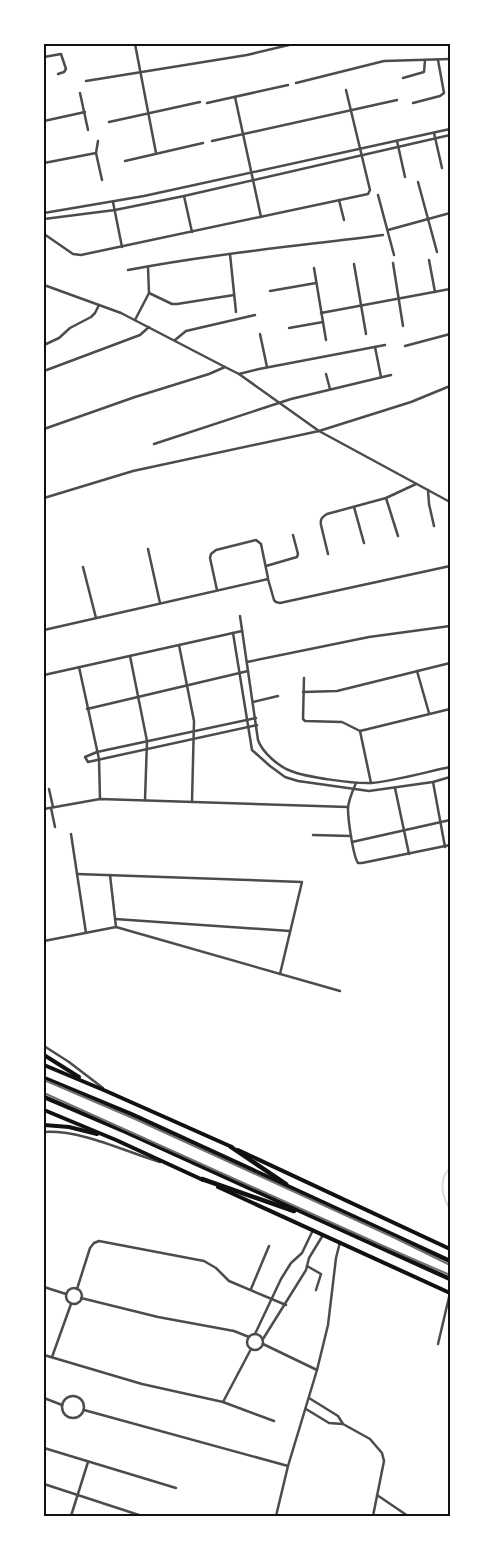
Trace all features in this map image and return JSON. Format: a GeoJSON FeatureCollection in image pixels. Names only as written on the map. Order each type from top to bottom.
{"type":"FeatureCollection","features":[{"type":"Feature","properties":{"kind":"main road"},"geometry":{"type":"LineString","coordinates":[[44,1055],[89,1084]]}},
{"type":"Feature","properties":{"kind":"main road"},"geometry":{"type":"LineString","coordinates":[[44,1065],[231,1147],[450,1249]]}},
{"type":"Feature","properties":{"kind":"main road"},"geometry":{"type":"LineString","coordinates":[[44,1078],[131,1114],[450,1261]]}},
{"type":"Feature","properties":{"kind":"main road"},"geometry":{"type":"LineString","coordinates":[[44,1097],[126,1132],[450,1279]]}},
{"type":"Feature","properties":{"kind":"main road"},"geometry":{"type":"LineString","coordinates":[[44,1110],[116,1140],[450,1293]]}},
{"type":"Feature","properties":{"kind":"main road"},"geometry":{"type":"LineString","coordinates":[[44,1125],[70,1127],[116,1140]]}},
{"type":"Feature","properties":{"kind":"main road"},"geometry":{"type":"LineString","coordinates":[[231,1147],[297,1191]]}},
{"type":"Feature","properties":{"kind":"main road"},"geometry":{"type":"LineString","coordinates":[[202,1179],[321,1221]]}},
{"type":"Feature","properties":{"kind":"street"},"geometry":{"type":"LineString","coordinates":[[135,44],[156,153]]}},
{"type":"Feature","properties":{"kind":"street"},"geometry":{"type":"LineString","coordinates":[[86,81],[248,55],[293,44]]}},
{"type":"Feature","properties":{"kind":"street"},"geometry":{"type":"LineString","coordinates":[[44,57],[61,54],[66,69],[58,74]]}},
{"type":"Feature","properties":{"kind":"street"},"geometry":{"type":"LineString","coordinates":[[296,83],[384,61],[450,59]]}},
{"type":"Feature","properties":{"kind":"street"},"geometry":{"type":"LineString","coordinates":[[403,78],[424,72],[425,60]]}},
{"type":"Feature","properties":{"kind":"street"},"geometry":{"type":"LineString","coordinates":[[413,103],[440,96],[444,93],[438,60]]}},
{"type":"Feature","properties":{"kind":"street"},"geometry":{"type":"LineString","coordinates":[[207,103],[288,85]]}},
{"type":"Feature","properties":{"kind":"street"},"geometry":{"type":"LineString","coordinates":[[44,234],[76,255],[366,195],[370,192],[346,90]]}},
{"type":"Feature","properties":{"kind":"street"},"geometry":{"type":"LineString","coordinates":[[80,93],[88,130]]}},
{"type":"Feature","properties":{"kind":"street"},"geometry":{"type":"LineString","coordinates":[[235,97],[261,217]]}},
{"type":"Feature","properties":{"kind":"street"},"geometry":{"type":"LineString","coordinates":[[212,140],[397,100]]}},
{"type":"Feature","properties":{"kind":"street"},"geometry":{"type":"LineString","coordinates":[[109,122],[200,102]]}},
{"type":"Feature","properties":{"kind":"street"},"geometry":{"type":"LineString","coordinates":[[44,121],[85,112]]}},
{"type":"Feature","properties":{"kind":"street"},"geometry":{"type":"LineString","coordinates":[[44,213],[113,202],[450,129]]}},
{"type":"Feature","properties":{"kind":"street"},"geometry":{"type":"LineString","coordinates":[[434,133],[442,168]]}},
{"type":"Feature","properties":{"kind":"street"},"geometry":{"type":"LineString","coordinates":[[44,219],[115,210],[184,196],[450,135]]}},
{"type":"Feature","properties":{"kind":"street"},"geometry":{"type":"LineString","coordinates":[[98,141],[96,153],[102,180]]}},
{"type":"Feature","properties":{"kind":"street"},"geometry":{"type":"LineString","coordinates":[[397,141],[405,177]]}},
{"type":"Feature","properties":{"kind":"street"},"geometry":{"type":"LineString","coordinates":[[125,161],[203,143]]}},
{"type":"Feature","properties":{"kind":"street"},"geometry":{"type":"LineString","coordinates":[[44,163],[96,153]]}},
{"type":"Feature","properties":{"kind":"street"},"geometry":{"type":"LineString","coordinates":[[418,182],[437,252]]}},
{"type":"Feature","properties":{"kind":"street"},"geometry":{"type":"LineString","coordinates":[[184,196],[192,232]]}},
{"type":"Feature","properties":{"kind":"street"},"geometry":{"type":"LineString","coordinates":[[378,196],[394,255]]}},
{"type":"Feature","properties":{"kind":"street"},"geometry":{"type":"LineString","coordinates":[[339,200],[344,220]]}},
{"type":"Feature","properties":{"kind":"street"},"geometry":{"type":"LineString","coordinates":[[113,202],[122,247]]}},
{"type":"Feature","properties":{"kind":"street"},"geometry":{"type":"LineString","coordinates":[[388,230],[450,213]]}},
{"type":"Feature","properties":{"kind":"street"},"geometry":{"type":"LineString","coordinates":[[128,270],[205,256],[383,235]]}},
{"type":"Feature","properties":{"kind":"street"},"geometry":{"type":"LineString","coordinates":[[230,254],[236,312]]}},
{"type":"Feature","properties":{"kind":"street"},"geometry":{"type":"LineString","coordinates":[[429,260],[435,292]]}},
{"type":"Feature","properties":{"kind":"street"},"geometry":{"type":"LineString","coordinates":[[393,263],[404,326]]}},
{"type":"Feature","properties":{"kind":"street"},"geometry":{"type":"LineString","coordinates":[[354,264],[366,334]]}},
{"type":"Feature","properties":{"kind":"street"},"geometry":{"type":"LineString","coordinates":[[135,320],[149,293],[148,266]]}},
{"type":"Feature","properties":{"kind":"street"},"geometry":{"type":"LineString","coordinates":[[314,268],[326,340]]}},
{"type":"Feature","properties":{"kind":"street"},"geometry":{"type":"LineString","coordinates":[[270,291],[316,283]]}},
{"type":"Feature","properties":{"kind":"street"},"geometry":{"type":"LineString","coordinates":[[44,285],[135,320],[239,374],[319,432],[450,502]]}},
{"type":"Feature","properties":{"kind":"street"},"geometry":{"type":"LineString","coordinates":[[321,313],[450,289]]}},
{"type":"Feature","properties":{"kind":"street"},"geometry":{"type":"LineString","coordinates":[[149,293],[172,304],[234,294]]}},
{"type":"Feature","properties":{"kind":"street"},"geometry":{"type":"LineString","coordinates":[[44,345],[59,338],[70,328],[91,317],[95,314],[99,305]]}},
{"type":"Feature","properties":{"kind":"street"},"geometry":{"type":"LineString","coordinates":[[175,340],[186,331],[255,315]]}},
{"type":"Feature","properties":{"kind":"street"},"geometry":{"type":"LineString","coordinates":[[289,328],[323,322]]}},
{"type":"Feature","properties":{"kind":"street"},"geometry":{"type":"LineString","coordinates":[[44,371],[140,335],[149,327]]}},
{"type":"Feature","properties":{"kind":"street"},"geometry":{"type":"LineString","coordinates":[[260,334],[267,367]]}},
{"type":"Feature","properties":{"kind":"street"},"geometry":{"type":"LineString","coordinates":[[405,346],[450,334]]}},
{"type":"Feature","properties":{"kind":"street"},"geometry":{"type":"LineString","coordinates":[[239,374],[385,345]]}},
{"type":"Feature","properties":{"kind":"street"},"geometry":{"type":"LineString","coordinates":[[375,348],[381,377]]}},
{"type":"Feature","properties":{"kind":"street"},"geometry":{"type":"LineString","coordinates":[[44,429],[225,367]]}},
{"type":"Feature","properties":{"kind":"street"},"geometry":{"type":"LineString","coordinates":[[326,374],[330,389]]}},
{"type":"Feature","properties":{"kind":"street"},"geometry":{"type":"LineString","coordinates":[[154,444],[278,403],[391,375]]}},
{"type":"Feature","properties":{"kind":"street"},"geometry":{"type":"LineString","coordinates":[[44,498],[133,471],[319,432],[428,396],[450,386]]}},
{"type":"Feature","properties":{"kind":"street"},"geometry":{"type":"LineString","coordinates":[[328,554],[321,525],[323,516],[386,498],[416,484]]}},
{"type":"Feature","properties":{"kind":"street"},"geometry":{"type":"LineString","coordinates":[[428,490],[428,504],[434,526]]}},
{"type":"Feature","properties":{"kind":"street"},"geometry":{"type":"LineString","coordinates":[[386,498],[398,536]]}},
{"type":"Feature","properties":{"kind":"street"},"geometry":{"type":"LineString","coordinates":[[354,507],[364,543]]}},
{"type":"Feature","properties":{"kind":"street"},"geometry":{"type":"LineString","coordinates":[[266,566],[297,557],[294,535]]}},
{"type":"Feature","properties":{"kind":"street"},"geometry":{"type":"LineString","coordinates":[[217,590],[210,558],[211,554],[216,550],[256,540],[260,541],[274,600],[280,603],[450,566]]}},
{"type":"Feature","properties":{"kind":"street"},"geometry":{"type":"LineString","coordinates":[[148,549],[160,603]]}},
{"type":"Feature","properties":{"kind":"street"},"geometry":{"type":"LineString","coordinates":[[83,567],[96,618]]}},
{"type":"Feature","properties":{"kind":"street"},"geometry":{"type":"LineString","coordinates":[[44,630],[268,579]]}},
{"type":"Feature","properties":{"kind":"street"},"geometry":{"type":"LineString","coordinates":[[240,616],[260,745],[274,761],[288,770],[300,774],[370,783],[450,767]]}},
{"type":"Feature","properties":{"kind":"street"},"geometry":{"type":"LineString","coordinates":[[247,662],[370,637],[450,626]]}},
{"type":"Feature","properties":{"kind":"street"},"geometry":{"type":"LineString","coordinates":[[44,675],[242,631]]}},
{"type":"Feature","properties":{"kind":"street"},"geometry":{"type":"LineString","coordinates":[[233,633],[252,750],[285,777],[298,781],[369,791],[433,782],[450,777]]}},
{"type":"Feature","properties":{"kind":"street"},"geometry":{"type":"LineString","coordinates":[[179,645],[195,730],[192,802]]}},
{"type":"Feature","properties":{"kind":"street"},"geometry":{"type":"LineString","coordinates":[[130,656],[147,741],[145,800]]}},
{"type":"Feature","properties":{"kind":"street"},"geometry":{"type":"LineString","coordinates":[[303,692],[337,691],[450,663]]}},
{"type":"Feature","properties":{"kind":"street"},"geometry":{"type":"LineString","coordinates":[[79,667],[99,760],[100,799]]}},
{"type":"Feature","properties":{"kind":"street"},"geometry":{"type":"LineString","coordinates":[[87,708],[248,671]]}},
{"type":"Feature","properties":{"kind":"street"},"geometry":{"type":"LineString","coordinates":[[417,671],[429,713]]}},
{"type":"Feature","properties":{"kind":"street"},"geometry":{"type":"LineString","coordinates":[[304,678],[305,721],[342,722],[360,731],[450,709]]}},
{"type":"Feature","properties":{"kind":"street"},"geometry":{"type":"LineString","coordinates":[[253,702],[278,696]]}},
{"type":"Feature","properties":{"kind":"street"},"geometry":{"type":"LineString","coordinates":[[256,718],[97,752],[86,756],[86,761],[99,760],[257,725]]}},
{"type":"Feature","properties":{"kind":"street"},"geometry":{"type":"LineString","coordinates":[[360,731],[370,783]]}},
{"type":"Feature","properties":{"kind":"street"},"geometry":{"type":"LineString","coordinates":[[356,782],[348,807],[352,842],[358,863],[450,845]]}},
{"type":"Feature","properties":{"kind":"street"},"geometry":{"type":"LineString","coordinates":[[433,782],[445,847]]}},
{"type":"Feature","properties":{"kind":"street"},"geometry":{"type":"LineString","coordinates":[[396,788],[409,854]]}},
{"type":"Feature","properties":{"kind":"street"},"geometry":{"type":"LineString","coordinates":[[49,789],[56,827]]}},
{"type":"Feature","properties":{"kind":"street"},"geometry":{"type":"LineString","coordinates":[[44,809],[100,799],[348,807]]}},
{"type":"Feature","properties":{"kind":"street"},"geometry":{"type":"LineString","coordinates":[[352,842],[450,820]]}},
{"type":"Feature","properties":{"kind":"street"},"geometry":{"type":"LineString","coordinates":[[72,834],[86,933]]}},
{"type":"Feature","properties":{"kind":"street"},"geometry":{"type":"LineString","coordinates":[[313,835],[351,836]]}},
{"type":"Feature","properties":{"kind":"street"},"geometry":{"type":"LineString","coordinates":[[77,874],[302,882],[280,974]]}},
{"type":"Feature","properties":{"kind":"street"},"geometry":{"type":"LineString","coordinates":[[110,875],[116,927]]}},
{"type":"Feature","properties":{"kind":"street"},"geometry":{"type":"LineString","coordinates":[[115,919],[290,931]]}},
{"type":"Feature","properties":{"kind":"street"},"geometry":{"type":"LineString","coordinates":[[44,941],[116,927],[340,991]]}},
{"type":"Feature","properties":{"kind":"street"},"geometry":{"type":"LineString","coordinates":[[44,1046],[69,1062],[106,1091]]}},
{"type":"Feature","properties":{"kind":"street"},"geometry":{"type":"LineString","coordinates":[[44,1132],[82,1137],[171,1165]]}},
{"type":"Feature","properties":{"kind":"street"},"geometry":{"type":"LineString","coordinates":[[81,1298],[158,1317],[234,1331],[249,1337],[255,1334],[281,1279],[291,1263],[302,1253],[313,1230]]}},
{"type":"Feature","properties":{"kind":"street"},"geometry":{"type":"LineString","coordinates":[[251,1349],[258,1350],[263,1344],[263,1339],[286,1304],[323,1235]]}},
{"type":"Feature","properties":{"kind":"street"},"geometry":{"type":"LineString","coordinates":[[77,1289],[90,1248],[99,1241],[204,1261],[216,1268],[229,1281],[286,1304]]}},
{"type":"Feature","properties":{"kind":"street"},"geometry":{"type":"LineString","coordinates":[[276,1516],[288,1466],[306,1409],[328,1325],[336,1258],[340,1242]]}},
{"type":"Feature","properties":{"kind":"street"},"geometry":{"type":"LineString","coordinates":[[251,1289],[269,1246]]}},
{"type":"Feature","properties":{"kind":"street"},"geometry":{"type":"LineString","coordinates":[[307,1266],[321,1274],[316,1290]]}},
{"type":"Feature","properties":{"kind":"street"},"geometry":{"type":"LineString","coordinates":[[44,1288],[66,1294]]}},
{"type":"Feature","properties":{"kind":"street"},"geometry":{"type":"LineString","coordinates":[[66,1294],[69,1290],[77,1289]]}},
{"type":"Feature","properties":{"kind":"street"},"geometry":{"type":"LineString","coordinates":[[71,1304],[76,1304],[81,1298],[81,1293],[77,1289]]}},
{"type":"Feature","properties":{"kind":"street"},"geometry":{"type":"LineString","coordinates":[[438,1344],[450,1293]]}},
{"type":"Feature","properties":{"kind":"street"},"geometry":{"type":"LineString","coordinates":[[66,1294],[67,1300],[71,1304]]}},
{"type":"Feature","properties":{"kind":"street"},"geometry":{"type":"LineString","coordinates":[[52,1357],[71,1304]]}},
{"type":"Feature","properties":{"kind":"street"},"geometry":{"type":"LineString","coordinates":[[255,1334],[260,1335],[263,1339]]}},
{"type":"Feature","properties":{"kind":"street"},"geometry":{"type":"LineString","coordinates":[[249,1337],[248,1345],[251,1349]]}},
{"type":"Feature","properties":{"kind":"street"},"geometry":{"type":"LineString","coordinates":[[263,1344],[317,1370]]}},
{"type":"Feature","properties":{"kind":"street"},"geometry":{"type":"LineString","coordinates":[[223,1402],[251,1349]]}},
{"type":"Feature","properties":{"kind":"street"},"geometry":{"type":"LineString","coordinates":[[44,1355],[142,1384],[223,1402],[274,1421]]}},
{"type":"Feature","properties":{"kind":"street"},"geometry":{"type":"LineString","coordinates":[[76,1395],[81,1398],[84,1410],[82,1415],[71,1418],[62,1411],[64,1399],[76,1395]]}},
{"type":"Feature","properties":{"kind":"street"},"geometry":{"type":"LineString","coordinates":[[44,1398],[62,1405]]}},
{"type":"Feature","properties":{"kind":"street"},"geometry":{"type":"LineString","coordinates":[[309,1398],[338,1416],[343,1424]]}},
{"type":"Feature","properties":{"kind":"street"},"geometry":{"type":"LineString","coordinates":[[306,1409],[329,1423],[343,1424],[370,1439],[382,1453],[384,1461],[373,1516]]}},
{"type":"Feature","properties":{"kind":"street"},"geometry":{"type":"LineString","coordinates":[[84,1410],[288,1466]]}},
{"type":"Feature","properties":{"kind":"street"},"geometry":{"type":"LineString","coordinates":[[44,1448],[176,1488]]}},
{"type":"Feature","properties":{"kind":"street"},"geometry":{"type":"LineString","coordinates":[[71,1516],[88,1462]]}},
{"type":"Feature","properties":{"kind":"street"},"geometry":{"type":"LineString","coordinates":[[44,1484],[142,1516]]}},
{"type":"Feature","properties":{"kind":"street"},"geometry":{"type":"LineString","coordinates":[[377,1496],[408,1516]]}},
{"type":"Feature","properties":{"kind":"waterway"},"geometry":{"type":"LineString","coordinates":[[450,1168],[446,1173],[442,1188],[450,1209]]}},
{"type":"Feature","properties":{"kind":"railway"},"geometry":{"type":"LineString","coordinates":[[44,1080],[135,1119],[450,1265]]}},
{"type":"Feature","properties":{"kind":"railway"},"geometry":{"type":"LineString","coordinates":[[44,1093],[450,1275]]}}]}
